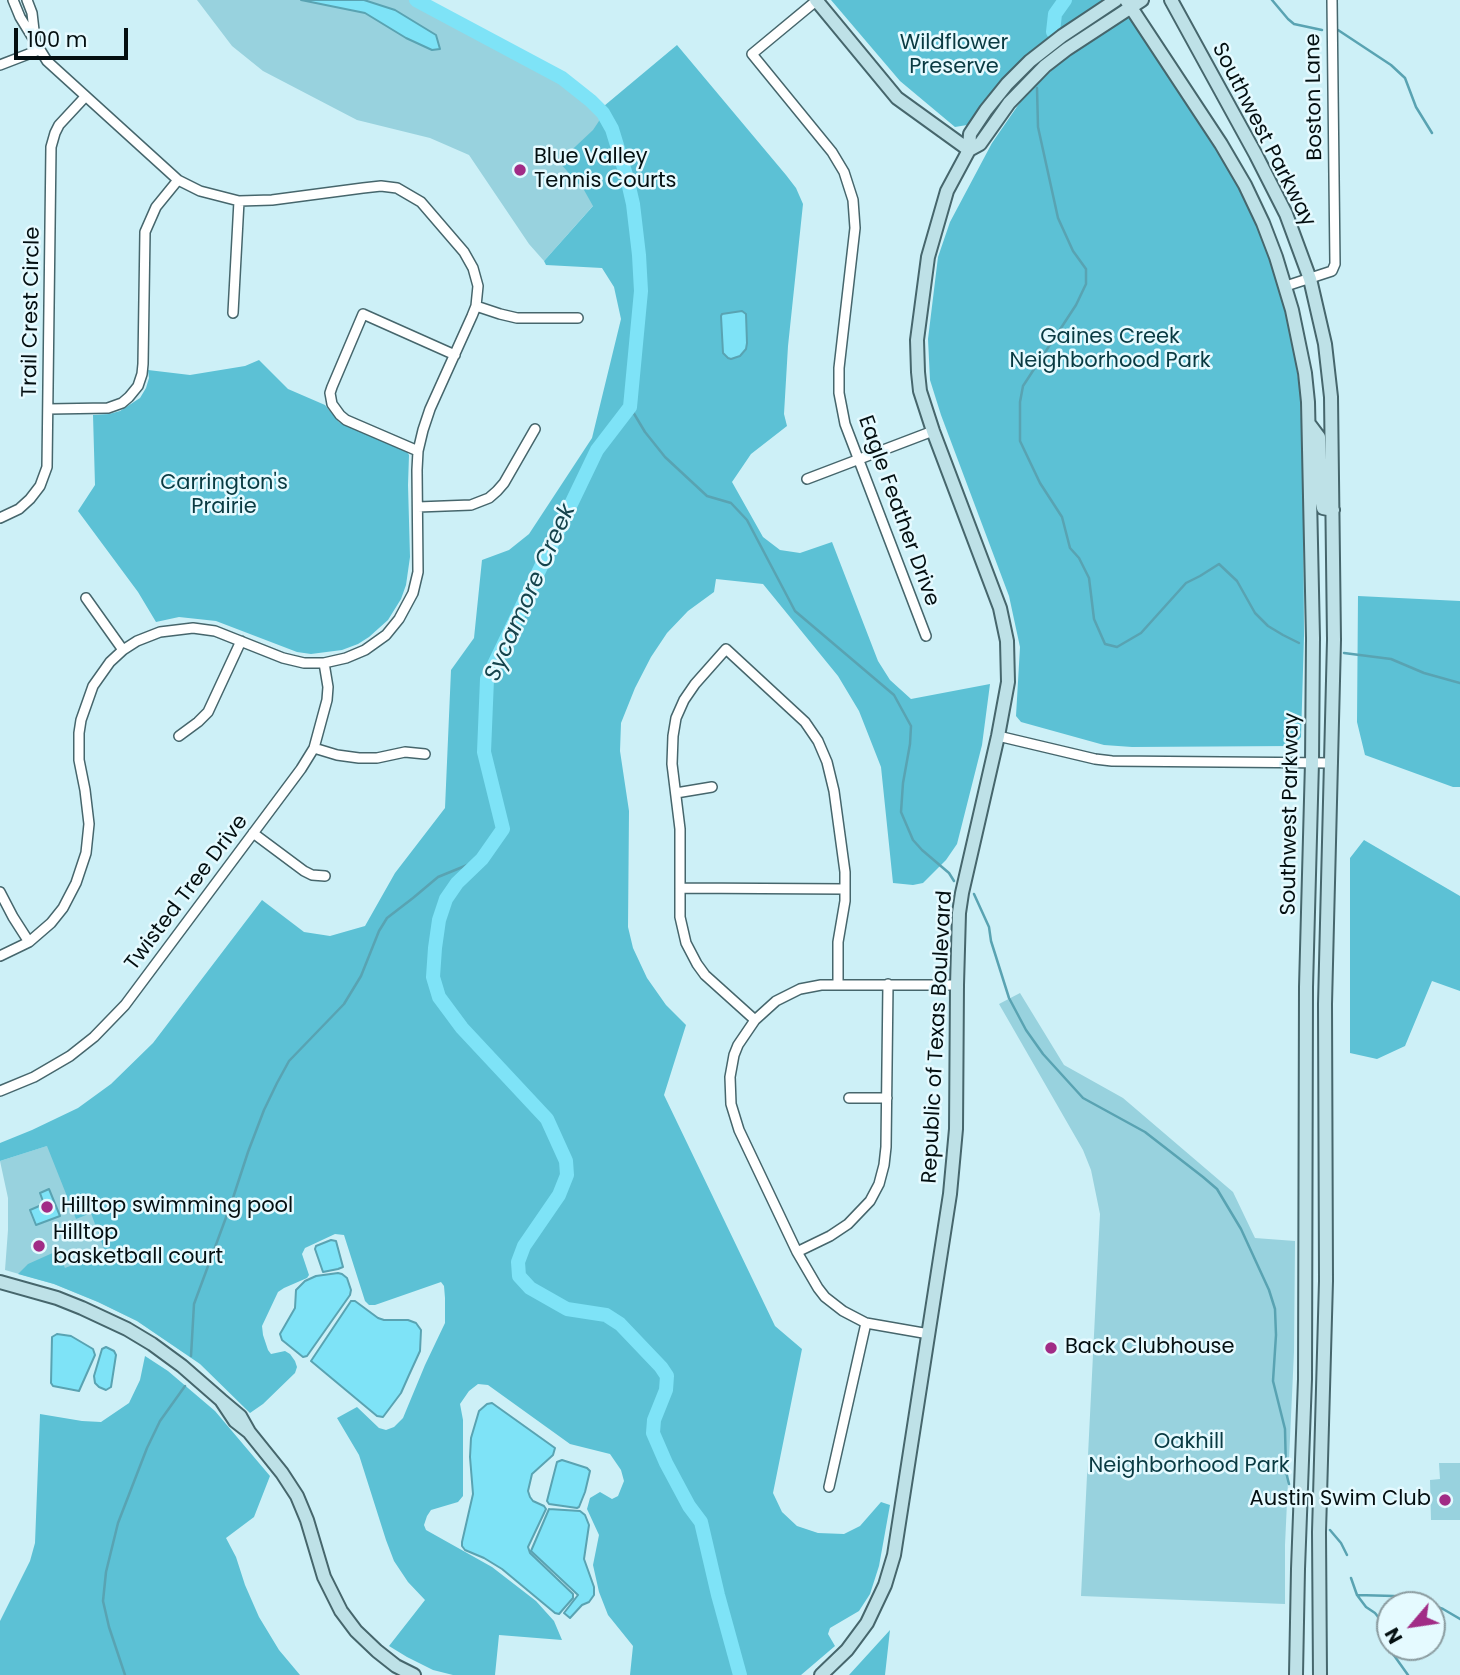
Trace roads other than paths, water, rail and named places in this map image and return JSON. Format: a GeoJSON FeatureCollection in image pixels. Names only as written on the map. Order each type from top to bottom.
{"type":"FeatureCollection","features":[{"type":"Feature","properties":{"kind":"main road"},"geometry":{"type":"LineString","coordinates":[[816,0],[897,98],[968,150]]}},
{"type":"Feature","properties":{"kind":"main road","name":"Republic of Texas Boulevard"},"geometry":{"type":"LineString","coordinates":[[821,1675],[838,1660],[861,1632],[880,1598],[890,1570],[900,1517],[947,1217],[954,1154],[958,928],[962,893],[1008,682],[1009,651],[1003,619],[922,400],[918,341],[925,276],[947,191],[968,150],[970,134],[986,110],[1007,83],[1030,61],[1116,0]]}},
{"type":"Feature","properties":{"kind":"main road","name":"Southwest Parkway"},"geometry":{"type":"LineString","coordinates":[[1171,0],[1286,214],[1310,279],[1328,368],[1334,510],[1334,640],[1326,968],[1326,1281],[1319,1568],[1320,1675]]}},
{"type":"Feature","properties":{"kind":"main road","name":"Republic of Texas Boulevard"},"geometry":{"type":"LineString","coordinates":[[968,150],[980,144],[1009,103],[1045,66],[1133,3]]}},
{"type":"Feature","properties":{"kind":"main road","name":"Southwest Parkway"},"geometry":{"type":"LineString","coordinates":[[1133,3],[1221,144],[1263,223],[1286,286],[1305,373],[1310,425],[1313,638],[1306,987],[1305,1379],[1296,1675]]}},
{"type":"Feature","properties":{"kind":"main road"},"geometry":{"type":"LineString","coordinates":[[1310,425],[1319,437],[1321,497],[1324,508],[1334,510]]}},
{"type":"Feature","properties":{"kind":"main road"},"geometry":{"type":"LineString","coordinates":[[0,1282],[57,1298],[127,1329],[182,1366],[236,1412],[297,1496],[324,1577],[341,1611],[356,1631],[377,1651],[396,1666],[414,1675]]}},
{"type":"Feature","properties":{"kind":"main road"},"geometry":{"type":"LineString","coordinates":[[1298,1569],[1319,1568]]}},
{"type":"Feature","properties":{"kind":"street"},"geometry":{"type":"LineString","coordinates":[[0,956],[29,942],[51,923],[70,897],[82,870],[89,824],[79,760],[81,720],[93,686],[110,662],[123,650],[151,635],[184,628],[215,631],[283,659],[324,663],[353,656],[377,642],[405,611],[418,572],[418,451],[430,409],[476,306],[478,286],[476,274],[464,252],[421,202],[397,188],[381,186],[272,200],[239,201],[200,191],[178,180],[55,70],[39,50],[13,0]]}},
{"type":"Feature","properties":{"kind":"street"},"geometry":{"type":"LineString","coordinates":[[27,0],[32,13],[35,40]]}},
{"type":"Feature","properties":{"kind":"street","name":"Eagle Feather Drive"},"geometry":{"type":"LineString","coordinates":[[816,0],[752,54],[832,152],[844,172],[853,200],[855,228],[839,368],[839,393],[845,424],[926,636]]}},
{"type":"Feature","properties":{"kind":"street","name":"Boston Lane"},"geometry":{"type":"LineString","coordinates":[[1286,286],[1332,271],[1335,264],[1332,0]]}},
{"type":"Feature","properties":{"kind":"street"},"geometry":{"type":"LineString","coordinates":[[0,65],[39,50]]}},
{"type":"Feature","properties":{"kind":"street","name":"Trail Crest Circle"},"geometry":{"type":"LineString","coordinates":[[0,518],[25,504],[35,494],[45,475],[48,461],[51,147],[60,125],[85,97]]}},
{"type":"Feature","properties":{"kind":"street"},"geometry":{"type":"LineString","coordinates":[[49,409],[108,408],[122,403],[138,386],[143,364],[145,232],[153,212],[178,180]]}},
{"type":"Feature","properties":{"kind":"street"},"geometry":{"type":"LineString","coordinates":[[233,313],[239,201]]}},
{"type":"Feature","properties":{"kind":"street"},"geometry":{"type":"LineString","coordinates":[[476,306],[517,318],[578,318]]}},
{"type":"Feature","properties":{"kind":"street"},"geometry":{"type":"LineString","coordinates":[[418,451],[346,420],[332,404],[332,387],[363,314],[455,355]]}},
{"type":"Feature","properties":{"kind":"street"},"geometry":{"type":"LineString","coordinates":[[418,507],[471,505],[489,498],[498,491],[535,429]]}},
{"type":"Feature","properties":{"kind":"street"},"geometry":{"type":"LineString","coordinates":[[807,478],[933,431]]}},
{"type":"Feature","properties":{"kind":"street"},"geometry":{"type":"LineString","coordinates":[[86,598],[123,650]]}},
{"type":"Feature","properties":{"kind":"street"},"geometry":{"type":"LineString","coordinates":[[179,736],[208,712],[242,642]]}},
{"type":"Feature","properties":{"kind":"street"},"geometry":{"type":"LineString","coordinates":[[755,1020],[709,980],[691,954],[682,931],[680,906],[680,829],[671,750],[676,718],[689,691],[726,649],[797,713],[818,741],[827,762],[831,775],[845,888],[838,942],[838,984]]}},
{"type":"Feature","properties":{"kind":"street","name":"Twisted Tree Drive"},"geometry":{"type":"LineString","coordinates":[[0,1091],[34,1077],[70,1056],[116,1015],[314,748],[327,699],[324,663]]}},
{"type":"Feature","properties":{"kind":"street"},"geometry":{"type":"LineString","coordinates":[[998,736],[1103,760],[1332,763]]}},
{"type":"Feature","properties":{"kind":"street"},"geometry":{"type":"LineString","coordinates":[[314,748],[359,758],[377,758],[405,752],[425,754]]}},
{"type":"Feature","properties":{"kind":"street"},"geometry":{"type":"LineString","coordinates":[[676,793],[712,788]]}},
{"type":"Feature","properties":{"kind":"street"},"geometry":{"type":"LineString","coordinates":[[253,833],[304,871],[325,876]]}},
{"type":"Feature","properties":{"kind":"street"},"geometry":{"type":"LineString","coordinates":[[680,888],[845,888]]}},
{"type":"Feature","properties":{"kind":"street"},"geometry":{"type":"LineString","coordinates":[[0,892],[29,942]]}},
{"type":"Feature","properties":{"kind":"street"},"geometry":{"type":"LineString","coordinates":[[929,1334],[866,1323],[843,1311],[825,1297],[797,1252],[739,1130],[731,1104],[730,1077],[738,1045],[755,1020],[788,994],[811,986],[838,984],[957,985]]}},
{"type":"Feature","properties":{"kind":"street"},"geometry":{"type":"LineString","coordinates":[[797,1252],[839,1231],[857,1217],[879,1184],[887,1147],[888,984]]}},
{"type":"Feature","properties":{"kind":"street"},"geometry":{"type":"LineString","coordinates":[[849,1098],[887,1098]]}},
{"type":"Feature","properties":{"kind":"street"},"geometry":{"type":"LineString","coordinates":[[828,1487],[866,1323]]}},
{"type":"Feature","properties":{"kind":"waterway","name":"Sycamore Creek"},"geometry":{"type":"LineString","coordinates":[[416,0],[562,78],[591,101],[603,113],[612,129],[633,204],[641,291],[630,407],[597,450],[487,679],[484,752],[503,829],[482,859],[457,883],[446,899],[439,920],[433,977],[439,997],[462,1028],[547,1119],[566,1161],[567,1175],[559,1195],[524,1246],[518,1262],[519,1276],[530,1288],[567,1309],[606,1315],[620,1324],[667,1376],[666,1390],[654,1420],[653,1433],[689,1506],[701,1522],[740,1675]]}},
{"type":"Feature","properties":{"kind":"waterway"},"geometry":{"type":"LineString","coordinates":[[1053,32],[1055,14],[1065,0]]}},
{"type":"Feature","properties":{"kind":"waterway"},"geometry":{"type":"LineString","coordinates":[[1272,0],[1294,24],[1322,30]]}},
{"type":"Feature","properties":{"kind":"waterway"},"geometry":{"type":"LineString","coordinates":[[1338,30],[1391,65],[1405,78],[1416,107],[1432,133]]}},
{"type":"Feature","properties":{"kind":"waterway"},"geometry":{"type":"LineString","coordinates":[[1037,88],[1038,127],[1058,218],[1073,251],[1086,269],[1086,284],[1076,305],[1023,386],[1020,402],[1020,441],[1040,483],[1062,517],[1070,548],[1079,558],[1089,578],[1094,619],[1105,644],[1117,647],[1141,633],[1186,583],[1219,564],[1237,581],[1255,613],[1268,626],[1299,643]]}},
{"type":"Feature","properties":{"kind":"waterway"},"geometry":{"type":"LineString","coordinates":[[630,407],[665,457],[707,496],[731,503],[747,520],[795,611],[894,695],[911,726],[901,812],[913,840],[949,873],[954,881]]}},
{"type":"Feature","properties":{"kind":"waterway"},"geometry":{"type":"LineString","coordinates":[[1344,653],[1391,659],[1424,673],[1460,683]]}},
{"type":"Feature","properties":{"kind":"waterway"},"geometry":{"type":"LineString","coordinates":[[191,1356],[194,1304],[264,1110],[289,1061],[344,1004],[361,976],[387,918],[438,877],[482,859]]}},
{"type":"Feature","properties":{"kind":"waterway"},"geometry":{"type":"LineString","coordinates":[[974,894],[989,927],[1009,998],[1043,1054],[1083,1098],[1145,1132],[1217,1189],[1241,1229],[1275,1309],[1273,1381],[1285,1429],[1286,1472],[1289,1484]]}},
{"type":"Feature","properties":{"kind":"waterway"},"geometry":{"type":"LineString","coordinates":[[125,1675],[103,1601],[106,1572],[118,1523],[147,1448],[160,1421],[185,1386]]}},
{"type":"Feature","properties":{"kind":"waterway"},"geometry":{"type":"LineString","coordinates":[[1330,1530],[1347,1555]]}},
{"type":"Feature","properties":{"kind":"waterway"},"geometry":{"type":"LineString","coordinates":[[1351,1578],[1357,1595],[1376,1614]]}},
{"type":"Feature","properties":{"kind":"waterway"},"geometry":{"type":"LineString","coordinates":[[1357,1595],[1376,1596]]}},
{"type":"Feature","properties":{"kind":"waterway"},"geometry":{"type":"LineString","coordinates":[[1446,1611],[1460,1619]]}},
{"type":"Feature","properties":{"kind":"waterway"},"geometry":{"type":"LineString","coordinates":[[1398,1661],[1408,1675]]}},
{"type":"Feature","properties":{"kind":"place","name":"Blue Valley Tennis Courts"},"geometry":{"type":"Point","coordinates":[520,170]}},
{"type":"Feature","properties":{"kind":"place","name":"Hilltop swimming pool"},"geometry":{"type":"Point","coordinates":[47,1207]}},
{"type":"Feature","properties":{"kind":"place","name":"Hilltop basketball court"},"geometry":{"type":"Point","coordinates":[39,1246]}},
{"type":"Feature","properties":{"kind":"place","name":"Back Clubhouse"},"geometry":{"type":"Point","coordinates":[1051,1348]}},
{"type":"Feature","properties":{"kind":"place","name":"Austin Swim Club"},"geometry":{"type":"Point","coordinates":[1445,1500]}},
{"type":"Feature","properties":{"kind":"park label","name":"Wildflower Preserve"},"geometry":{"type":"Point","coordinates":[954,56]}},
{"type":"Feature","properties":{"kind":"park label","name":"Gaines Creek Neighborhood Park"},"geometry":{"type":"Point","coordinates":[1110,350]}},
{"type":"Feature","properties":{"kind":"park label","name":"Carrington's Prairie"},"geometry":{"type":"Point","coordinates":[224,496]}},
{"type":"Feature","properties":{"kind":"park label","name":"Oakhill Neighborhood Park"},"geometry":{"type":"Point","coordinates":[1189,1455]}}]}
